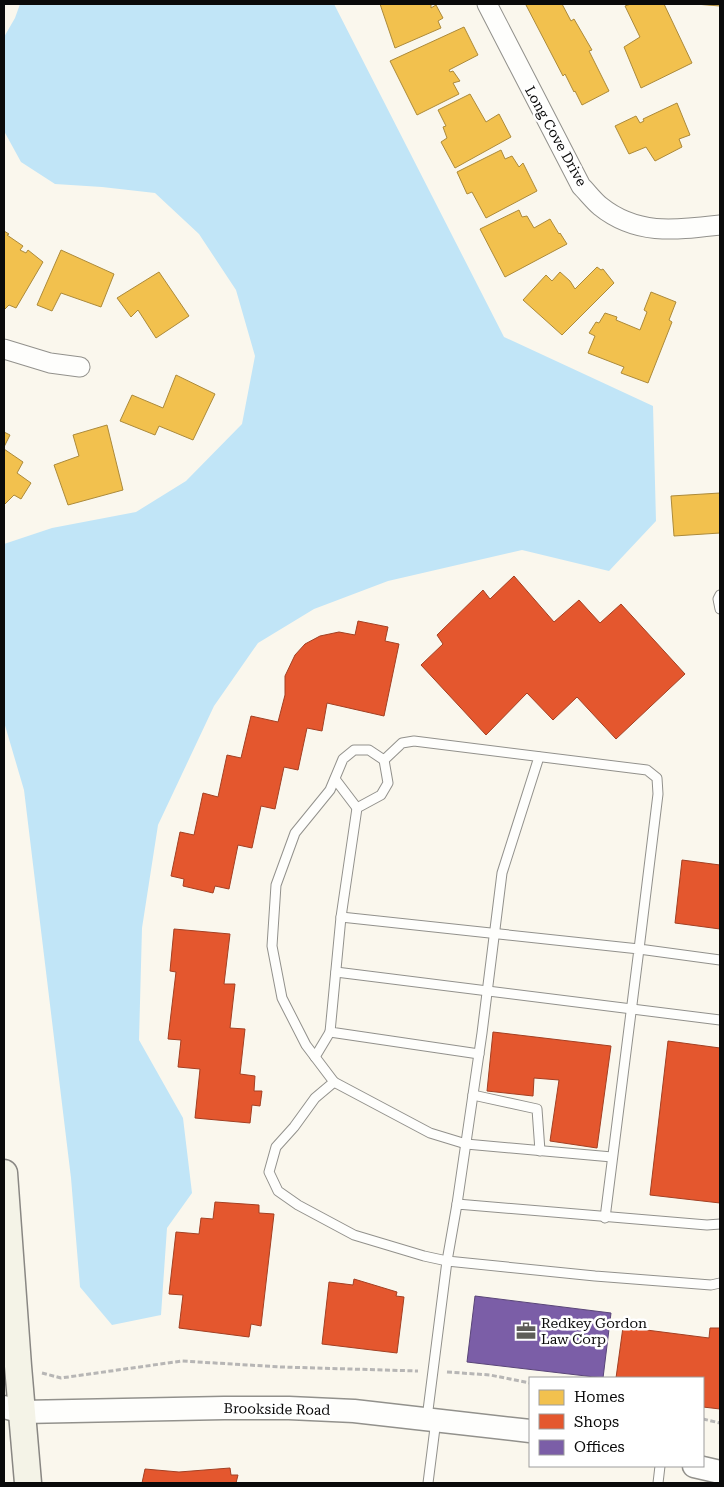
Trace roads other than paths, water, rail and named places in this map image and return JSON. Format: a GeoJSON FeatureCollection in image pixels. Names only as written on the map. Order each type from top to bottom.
{"type":"FeatureCollection","features":[{"type":"Feature","properties":{"kind":"main road"},"geometry":{"type":"LineString","coordinates":[[4,1173],[18,1366],[10,1413],[28,1483]]}},
{"type":"Feature","properties":{"kind":"street","name":"Long Cove Drive"},"geometry":{"type":"LineString","coordinates":[[487,4],[581,186],[600,205],[620,218],[639,226],[663,230],[720,225]]}},
{"type":"Feature","properties":{"kind":"street"},"geometry":{"type":"LineString","coordinates":[[4,349],[50,363],[80,367]]}},
{"type":"Feature","properties":{"kind":"street","name":"Brookside Road"},"geometry":{"type":"LineString","coordinates":[[10,1413],[289,1408],[354,1411],[529,1431]]}},
{"type":"Feature","properties":{"kind":"street"},"geometry":{"type":"LineString","coordinates":[[698,1467],[720,1472]]}},
{"type":"Feature","properties":{"kind":"lane"},"geometry":{"type":"LineString","coordinates":[[720,595],[718,599],[720,609]]}},
{"type":"Feature","properties":{"kind":"lane"},"geometry":{"type":"LineString","coordinates":[[384,760],[402,743],[414,741],[647,770],[657,778],[658,794],[605,1218]]}},
{"type":"Feature","properties":{"kind":"lane"},"geometry":{"type":"LineString","coordinates":[[357,808],[381,795],[388,783],[384,760],[369,750],[354,750],[343,759],[330,790],[295,833],[276,885],[272,946],[282,998],[306,1045],[334,1082],[430,1133],[466,1144],[612,1156]]}},
{"type":"Feature","properties":{"kind":"lane"},"geometry":{"type":"LineString","coordinates":[[428,1483],[433,1372],[447,1261],[479,1054],[502,873],[539,757]]}},
{"type":"Feature","properties":{"kind":"lane"},"geometry":{"type":"LineString","coordinates":[[315,1057],[330,1032],[341,916],[357,808],[335,779]]}},
{"type":"Feature","properties":{"kind":"lane"},"geometry":{"type":"LineString","coordinates":[[341,916],[639,949],[720,960]]}},
{"type":"Feature","properties":{"kind":"lane"},"geometry":{"type":"LineString","coordinates":[[336,972],[720,1020]]}},
{"type":"Feature","properties":{"kind":"lane"},"geometry":{"type":"LineString","coordinates":[[330,1032],[479,1054]]}},
{"type":"Feature","properties":{"kind":"lane"},"geometry":{"type":"LineString","coordinates":[[334,1082],[315,1098],[294,1127],[276,1147],[270,1172],[278,1191],[298,1205],[354,1234],[424,1256],[447,1261],[595,1276],[711,1284],[720,1283]]}},
{"type":"Feature","properties":{"kind":"lane"},"geometry":{"type":"LineString","coordinates":[[473,1095],[537,1109],[540,1151]]}},
{"type":"Feature","properties":{"kind":"lane"},"geometry":{"type":"LineString","coordinates":[[457,1204],[605,1218],[707,1225],[720,1224]]}},
{"type":"Feature","properties":{"kind":"lane"},"geometry":{"type":"LineString","coordinates":[[658,1483],[660,1467]]}},
{"type":"Feature","properties":{"kind":"water"},"geometry":{"type":"Polygon","coordinates":[[[20,4],[334,4],[504,337],[653,406],[656,521],[609,571],[522,550],[388,581],[314,609],[258,643],[214,706],[158,825],[142,928],[139,1040],[183,1118],[192,1193],[167,1228],[161,1315],[112,1325],[80,1287],[71,1178],[24,790],[4,722],[4,544],[52,528],[136,512],[186,481],[242,424],[255,356],[236,290],[199,234],[155,193],[55,184],[21,162],[4,131],[4,37],[15,18],[20,4]]]}},
{"type":"Feature","properties":{"kind":"place","name":"Redkey Gordon Law Corp"},"geometry":{"type":"Point","coordinates":[526,1331]}}]}
